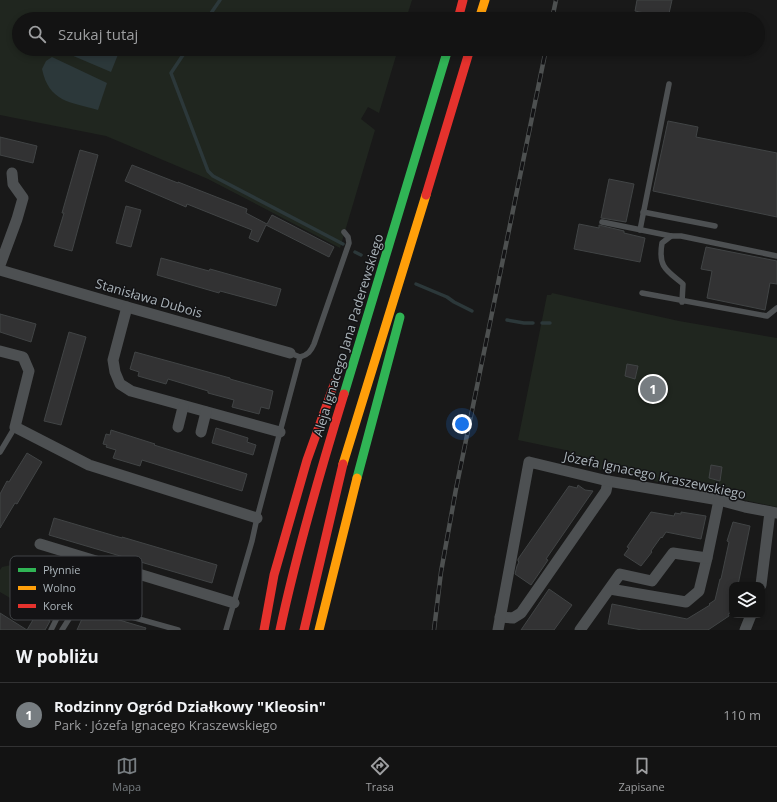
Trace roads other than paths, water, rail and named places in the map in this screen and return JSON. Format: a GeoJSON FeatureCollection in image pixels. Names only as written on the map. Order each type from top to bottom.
{"type":"FeatureCollection","features":[{"type":"Feature","properties":{"kind":"main road"},"geometry":{"type":"LineString","coordinates":[[460,12],[463,0]]}},
{"type":"Feature","properties":{"kind":"main road"},"geometry":{"type":"LineString","coordinates":[[481,12],[485,0]]}},
{"type":"Feature","properties":{"kind":"main road","name":"Aleja Ignacego Jana Paderewskiego"},"geometry":{"type":"LineString","coordinates":[[280,630],[289,587],[320,472],[446,56]]}},
{"type":"Feature","properties":{"kind":"main road"},"geometry":{"type":"LineString","coordinates":[[304,630],[340,475],[468,56]]}},
{"type":"Feature","properties":{"kind":"main road"},"geometry":{"type":"LineString","coordinates":[[418,251],[422,204]]}},
{"type":"Feature","properties":{"kind":"main road"},"geometry":{"type":"LineString","coordinates":[[376,256],[395,223]]}},
{"type":"Feature","properties":{"kind":"main road"},"geometry":{"type":"LineString","coordinates":[[320,630],[364,450],[403,308]]}},
{"type":"Feature","properties":{"kind":"main road"},"geometry":{"type":"LineString","coordinates":[[264,630],[274,575],[307,460],[337,375]]}},
{"type":"Feature","properties":{"kind":"street"},"geometry":{"type":"LineString","coordinates":[[0,265],[23,198],[13,184],[12,173]]}},
{"type":"Feature","properties":{"kind":"street","name":"Stanisława Dubois"},"geometry":{"type":"LineString","coordinates":[[0,270],[295,355]]}},
{"type":"Feature","properties":{"kind":"street"},"geometry":{"type":"LineString","coordinates":[[127,307],[113,360],[115,372],[120,384],[131,392],[280,432]]}},
{"type":"Feature","properties":{"kind":"street"},"geometry":{"type":"LineString","coordinates":[[0,351],[23,357],[28,371],[15,427],[90,465],[257,518]]}},
{"type":"Feature","properties":{"kind":"street"},"geometry":{"type":"LineString","coordinates":[[178,427],[184,406]]}},
{"type":"Feature","properties":{"kind":"street"},"geometry":{"type":"LineString","coordinates":[[201,432],[206,412]]}},
{"type":"Feature","properties":{"kind":"street","name":"Józefa Ignacego Kraszewskiego"},"geometry":{"type":"LineString","coordinates":[[500,617],[529,462],[608,481],[719,500],[774,513]]}},
{"type":"Feature","properties":{"kind":"street"},"geometry":{"type":"LineString","coordinates":[[498,630],[500,617],[513,618],[521,613],[606,491],[608,481]]}},
{"type":"Feature","properties":{"kind":"street"},"geometry":{"type":"LineString","coordinates":[[610,589],[686,602],[700,591],[719,500]]}},
{"type":"Feature","properties":{"kind":"street"},"geometry":{"type":"LineString","coordinates":[[762,582],[774,513]]}},
{"type":"Feature","properties":{"kind":"street"},"geometry":{"type":"LineString","coordinates":[[40,544],[79,556]]}},
{"type":"Feature","properties":{"kind":"street"},"geometry":{"type":"LineString","coordinates":[[580,630],[620,574],[652,581],[673,553],[707,558]]}},
{"type":"Feature","properties":{"kind":"street"},"geometry":{"type":"LineString","coordinates":[[142,575],[234,603]]}},
{"type":"Feature","properties":{"kind":"street"},"geometry":{"type":"LineString","coordinates":[[746,630],[750,618]]}},
{"type":"Feature","properties":{"kind":"lane"},"geometry":{"type":"LineString","coordinates":[[640,230],[669,84]]}},
{"type":"Feature","properties":{"kind":"lane"},"geometry":{"type":"LineString","coordinates":[[643,212],[715,226]]}},
{"type":"Feature","properties":{"kind":"lane"},"geometry":{"type":"LineString","coordinates":[[602,222],[671,236],[682,236],[777,256]]}},
{"type":"Feature","properties":{"kind":"lane"},"geometry":{"type":"LineString","coordinates":[[226,630],[252,541],[280,432],[295,355],[305,356],[310,353],[314,344],[349,243],[348,237],[344,232]]}},
{"type":"Feature","properties":{"kind":"lane"},"geometry":{"type":"LineString","coordinates":[[671,236],[662,243],[660,255],[662,265],[683,284],[682,302]]}},
{"type":"Feature","properties":{"kind":"lane"},"geometry":{"type":"LineString","coordinates":[[642,293],[682,302],[767,316],[777,308]]}},
{"type":"Feature","properties":{"kind":"lane"},"geometry":{"type":"LineString","coordinates":[[0,452],[15,427]]}},
{"type":"Feature","properties":{"kind":"lane"},"geometry":{"type":"LineString","coordinates":[[51,630],[56,620]]}},
{"type":"Feature","properties":{"kind":"lane"},"geometry":{"type":"LineString","coordinates":[[62,630],[68,620]]}},
{"type":"Feature","properties":{"kind":"lane"},"geometry":{"type":"LineString","coordinates":[[142,620],[178,630]]}},
{"type":"Feature","properties":{"kind":"waterway"},"geometry":{"type":"LineString","coordinates":[[212,12],[220,0]]}},
{"type":"Feature","properties":{"kind":"waterway"},"geometry":{"type":"LineString","coordinates":[[182,56],[171,73],[208,171],[213,176],[343,244]]}},
{"type":"Feature","properties":{"kind":"waterway"},"geometry":{"type":"LineString","coordinates":[[355,252],[361,255]]}},
{"type":"Feature","properties":{"kind":"waterway"},"geometry":{"type":"LineString","coordinates":[[416,284],[447,297],[472,311]]}},
{"type":"Feature","properties":{"kind":"waterway"},"geometry":{"type":"LineString","coordinates":[[507,320],[533,323]]}},
{"type":"Feature","properties":{"kind":"waterway"},"geometry":{"type":"LineString","coordinates":[[542,323],[550,323]]}},
{"type":"Feature","properties":{"kind":"railway"},"geometry":{"type":"LineString","coordinates":[[553,12],[556,0]]}},
{"type":"Feature","properties":{"kind":"railway"},"geometry":{"type":"LineString","coordinates":[[434,630],[441,572],[456,489],[545,56]]}},
{"type":"Feature","properties":{"kind":"place","name":"Rodzinny Ogród Działkowy \"Kleosin\""},"geometry":{"type":"Point","coordinates":[653,389]}}]}
